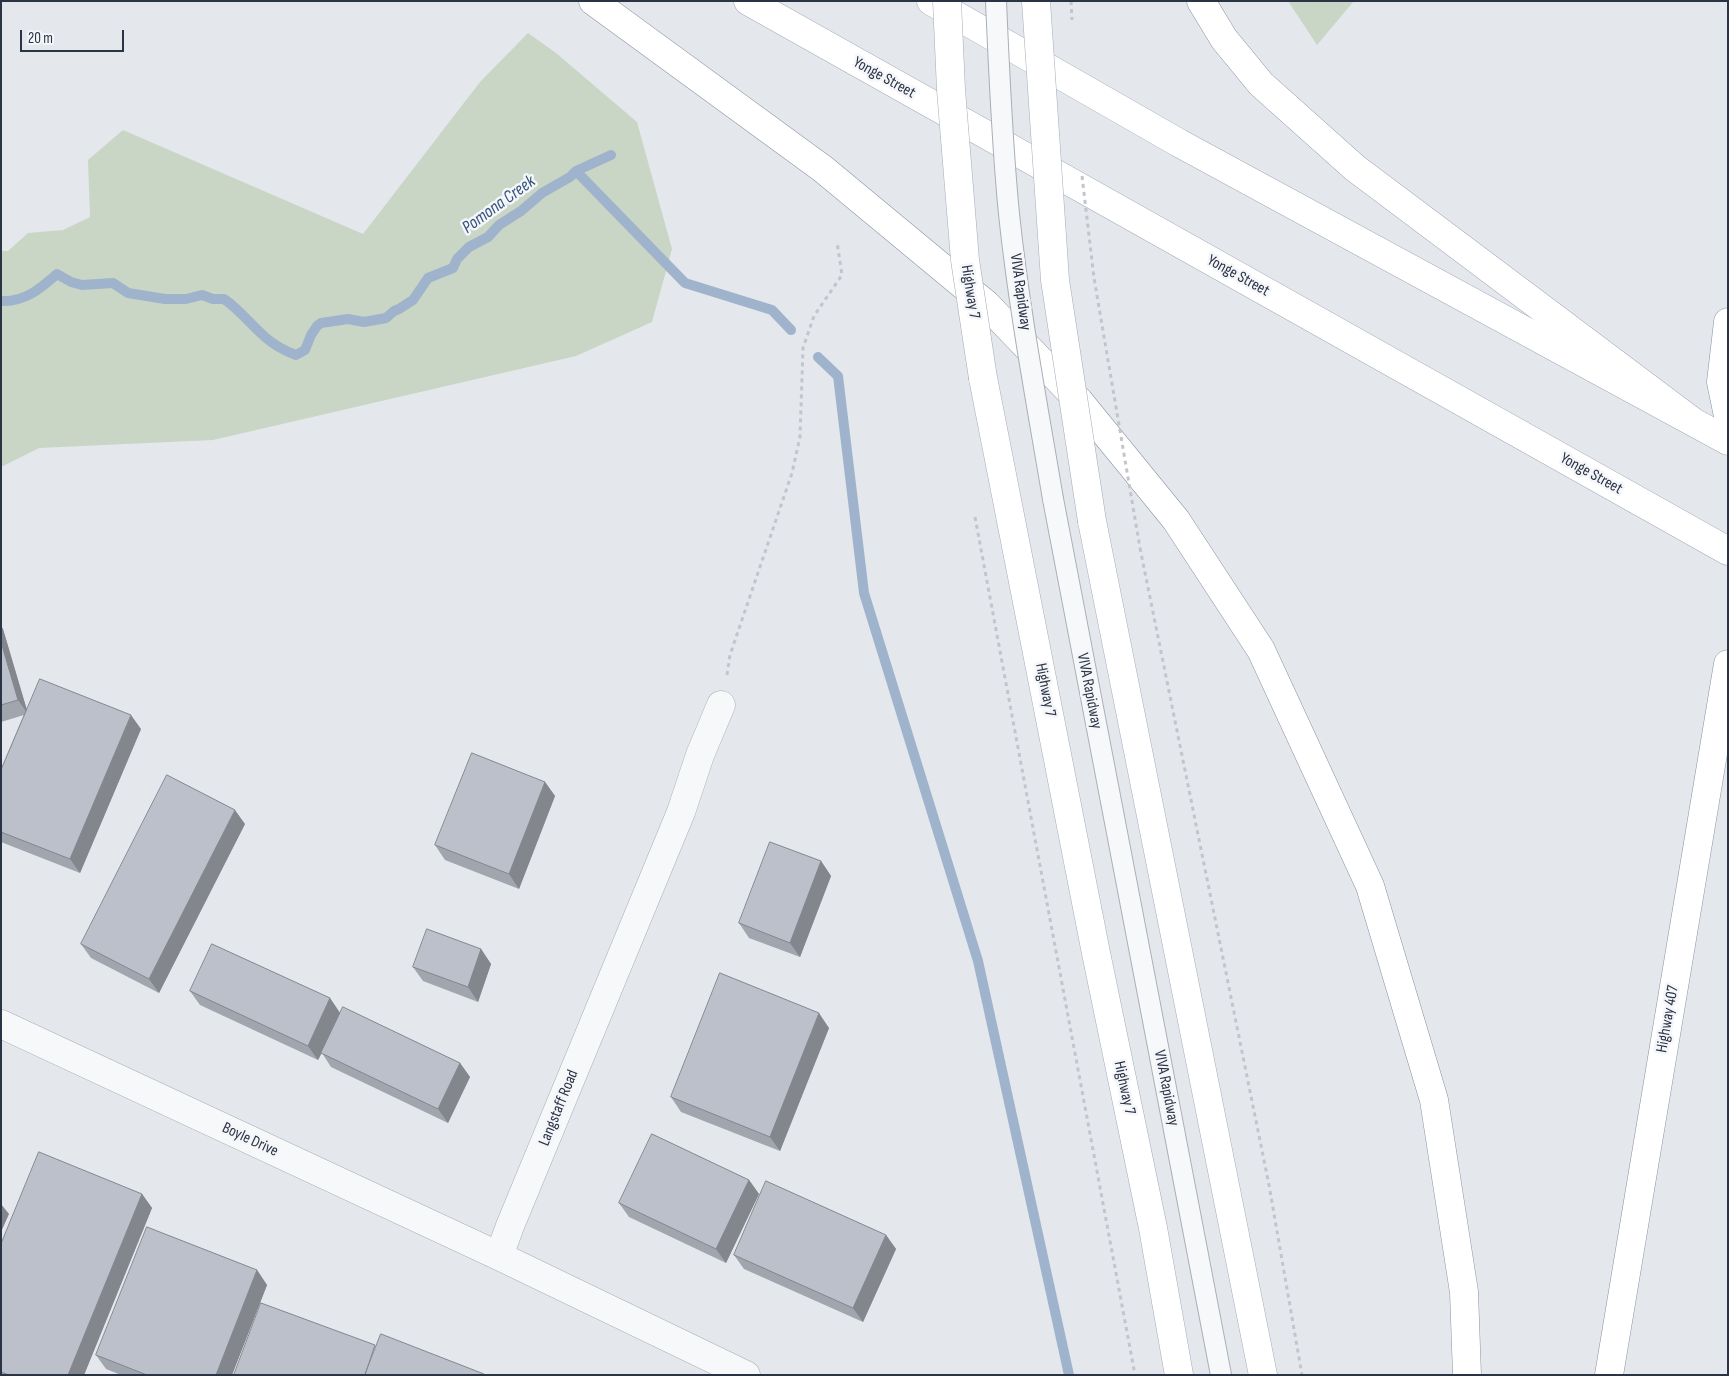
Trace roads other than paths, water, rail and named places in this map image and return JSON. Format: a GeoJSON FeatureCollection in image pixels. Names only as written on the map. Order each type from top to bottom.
{"type":"FeatureCollection","features":[{"type":"Feature","properties":{"kind":"main road"},"geometry":{"type":"LineString","coordinates":[[593,1],[823,169],[986,304],[1079,401],[1176,520],[1261,650],[1370,886],[1434,1100],[1464,1292],[1467,1375]]}},
{"type":"Feature","properties":{"kind":"main road","name":"Yonge Street"},"geometry":{"type":"LineString","coordinates":[[748,1],[1728,551]]}},
{"type":"Feature","properties":{"kind":"main road"},"geometry":{"type":"LineString","coordinates":[[931,1],[1179,144],[1728,441]]}},
{"type":"Feature","properties":{"kind":"main road","name":"Highway 7"},"geometry":{"type":"LineString","coordinates":[[947,1],[950,90],[965,260],[983,378],[1096,954],[1153,1228],[1179,1375]]}},
{"type":"Feature","properties":{"kind":"main road"},"geometry":{"type":"LineString","coordinates":[[1036,1],[1054,280],[1092,521],[1263,1375]]}},
{"type":"Feature","properties":{"kind":"main road"},"geometry":{"type":"LineString","coordinates":[[1201,1],[1224,39],[1261,84],[1355,168],[1692,422]]}},
{"type":"Feature","properties":{"kind":"main road"},"geometry":{"type":"LineString","coordinates":[[1728,322],[1720,382],[1728,416]]}},
{"type":"Feature","properties":{"kind":"main road","name":"Highway 407"},"geometry":{"type":"LineString","coordinates":[[1609,1375],[1727,666]]}},
{"type":"Feature","properties":{"kind":"street","name":"Langstaff Road"},"geometry":{"type":"LineString","coordinates":[[499,1256],[681,812],[700,755],[721,705]]}},
{"type":"Feature","properties":{"kind":"street","name":"Boyle Drive"},"geometry":{"type":"LineString","coordinates":[[1,1024],[499,1256]]}},
{"type":"Feature","properties":{"kind":"street"},"geometry":{"type":"LineString","coordinates":[[499,1256],[746,1375]]}},
{"type":"Feature","properties":{"kind":"lane","name":"VIVA Rapidway"},"geometry":{"type":"LineString","coordinates":[[996,1],[998,64],[1009,213],[1024,326],[1053,499],[1221,1375]]}},
{"type":"Feature","properties":{"kind":"waterway","name":"Pomona Creek"},"geometry":{"type":"LineString","coordinates":[[1,301],[10,301],[32,294],[57,274],[71,282],[82,285],[113,283],[128,293],[165,299],[186,299],[202,295],[213,299],[224,299],[235,307],[268,340],[296,355],[305,350],[311,335],[321,323],[348,319],[364,322],[386,318],[413,300],[428,278],[453,268],[457,259],[469,247],[488,237],[499,225],[521,211],[542,193],[570,177],[576,171],[611,155]]}},
{"type":"Feature","properties":{"kind":"waterway"},"geometry":{"type":"LineString","coordinates":[[576,171],[685,283],[772,310],[791,330]]}},
{"type":"Feature","properties":{"kind":"waterway"},"geometry":{"type":"LineString","coordinates":[[818,357],[838,376],[864,593],[978,961],[1069,1375]]}}]}
